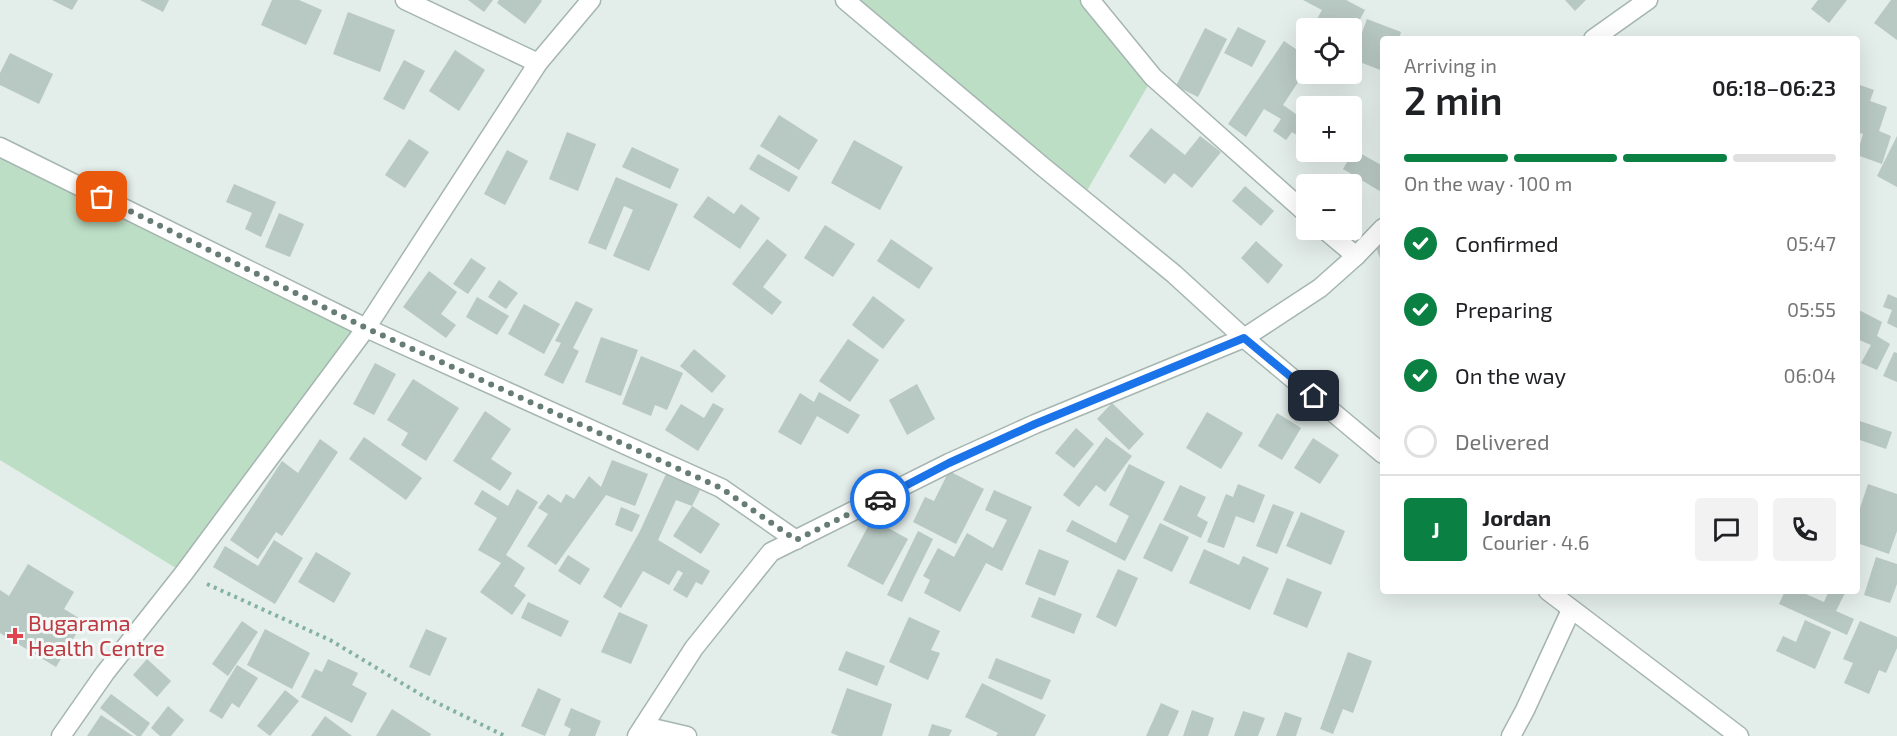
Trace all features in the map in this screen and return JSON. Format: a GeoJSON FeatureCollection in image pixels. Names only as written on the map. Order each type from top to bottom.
{"type":"FeatureCollection","features":[{"type":"Feature","properties":{"kind":"street"},"geometry":{"type":"LineString","coordinates":[[405,0],[538,63]]}},
{"type":"Feature","properties":{"kind":"street"},"geometry":{"type":"LineString","coordinates":[[61,736],[105,674],[184,573],[366,328],[538,63],[591,0]]}},
{"type":"Feature","properties":{"kind":"street"},"geometry":{"type":"LineString","coordinates":[[845,0],[1174,274],[1244,338],[1380,451]]}},
{"type":"Feature","properties":{"kind":"street"},"geometry":{"type":"LineString","coordinates":[[1090,0],[1152,77],[1296,204]]}},
{"type":"Feature","properties":{"kind":"street"},"geometry":{"type":"LineString","coordinates":[[1597,36],[1648,0]]}},
{"type":"Feature","properties":{"kind":"street"},"geometry":{"type":"LineString","coordinates":[[0,147],[366,328],[721,488],[796,540]]}},
{"type":"Feature","properties":{"kind":"street"},"geometry":{"type":"LineString","coordinates":[[687,736],[641,731],[693,648],[771,552],[949,463],[1244,338],[1320,288],[1380,231]]}},
{"type":"Feature","properties":{"kind":"street"},"geometry":{"type":"LineString","coordinates":[[1337,240],[1356,256]]}},
{"type":"Feature","properties":{"kind":"street"},"geometry":{"type":"LineString","coordinates":[[1552,594],[1739,736]]}},
{"type":"Feature","properties":{"kind":"street"},"geometry":{"type":"LineString","coordinates":[[1511,736],[1571,610]]}},
{"type":"Feature","properties":{"kind":"path"},"geometry":{"type":"LineString","coordinates":[[184,573],[330,640],[425,697],[505,736]]}},
{"type":"Feature","properties":{"kind":"green space"},"geometry":{"type":"Polygon","coordinates":[[[845,0],[1090,0],[1153,77],[1082,199],[845,0]]]}},
{"type":"Feature","properties":{"kind":"green space"},"geometry":{"type":"Polygon","coordinates":[[[0,147],[366,328],[184,573],[0,460],[0,147]]]}},
{"type":"Feature","properties":{"kind":"building"},"geometry":{"type":"Polygon","coordinates":[[[52,0],[78,0],[72,10],[52,0]]]}},
{"type":"Feature","properties":{"kind":"building"},"geometry":{"type":"Polygon","coordinates":[[[140,0],[169,0],[163,12],[140,0]]]}},
{"type":"Feature","properties":{"kind":"building"},"geometry":{"type":"Polygon","coordinates":[[[272,0],[299,0],[322,10],[306,45],[261,25],[272,0]]]}},
{"type":"Feature","properties":{"kind":"building"},"geometry":{"type":"Polygon","coordinates":[[[468,0],[493,0],[484,12],[468,0]]]}},
{"type":"Feature","properties":{"kind":"building"},"geometry":{"type":"Polygon","coordinates":[[[499,0],[542,1],[525,24],[497,3],[499,0]]]}},
{"type":"Feature","properties":{"kind":"building"},"geometry":{"type":"Polygon","coordinates":[[[1303,0],[1346,0],[1365,10],[1361,18],[1318,18],[1322,10],[1303,0]]]}},
{"type":"Feature","properties":{"kind":"building"},"geometry":{"type":"Polygon","coordinates":[[[1565,0],[1586,0],[1575,11],[1565,0]]]}},
{"type":"Feature","properties":{"kind":"building"},"geometry":{"type":"Polygon","coordinates":[[[1818,0],[1847,0],[1829,23],[1811,9],[1818,0]]]}},
{"type":"Feature","properties":{"kind":"building"},"geometry":{"type":"Polygon","coordinates":[[[1891,0],[1897,0],[1897,40],[1874,23],[1891,0]]]}},
{"type":"Feature","properties":{"kind":"building"},"geometry":{"type":"Polygon","coordinates":[[[348,12],[395,30],[380,72],[333,54],[348,12]]]}},
{"type":"Feature","properties":{"kind":"building"},"geometry":{"type":"Polygon","coordinates":[[[1367,19],[1401,32],[1400,36],[1380,36],[1380,70],[1362,63],[1362,32],[1367,19]]]}},
{"type":"Feature","properties":{"kind":"building"},"geometry":{"type":"Polygon","coordinates":[[[1238,27],[1266,41],[1252,67],[1224,53],[1238,27]]]}},
{"type":"Feature","properties":{"kind":"building"},"geometry":{"type":"Polygon","coordinates":[[[1205,28],[1227,39],[1198,97],[1176,86],[1205,28]]]}},
{"type":"Feature","properties":{"kind":"building"},"geometry":{"type":"Polygon","coordinates":[[[1284,41],[1296,49],[1297,84],[1283,105],[1296,114],[1296,135],[1292,132],[1286,140],[1273,131],[1281,119],[1264,109],[1246,137],[1228,124],[1284,41]]]}},
{"type":"Feature","properties":{"kind":"building"},"geometry":{"type":"Polygon","coordinates":[[[455,50],[485,70],[459,111],[429,91],[455,50]]]}},
{"type":"Feature","properties":{"kind":"building"},"geometry":{"type":"Polygon","coordinates":[[[10,53],[53,74],[39,104],[0,85],[0,73],[10,53]]]}},
{"type":"Feature","properties":{"kind":"building"},"geometry":{"type":"Polygon","coordinates":[[[404,60],[425,71],[404,110],[383,99],[404,60]]]}},
{"type":"Feature","properties":{"kind":"building"},"geometry":{"type":"Polygon","coordinates":[[[1860,85],[1874,90],[1870,101],[1887,107],[1879,131],[1891,136],[1882,164],[1860,156],[1863,134],[1860,133],[1860,85]]]}},
{"type":"Feature","properties":{"kind":"building"},"geometry":{"type":"Polygon","coordinates":[[[779,115],[818,140],[799,170],[760,146],[779,115]]]}},
{"type":"Feature","properties":{"kind":"building"},"geometry":{"type":"Polygon","coordinates":[[[1151,128],[1185,155],[1200,136],[1221,152],[1192,188],[1174,173],[1165,184],[1129,156],[1151,128]]]}},
{"type":"Feature","properties":{"kind":"building"},"geometry":{"type":"Polygon","coordinates":[[[567,132],[596,144],[578,191],[549,179],[567,132]]]}},
{"type":"Feature","properties":{"kind":"building"},"geometry":{"type":"Polygon","coordinates":[[[1897,136],[1897,187],[1877,176],[1897,136]]]}},
{"type":"Feature","properties":{"kind":"building"},"geometry":{"type":"Polygon","coordinates":[[[409,139],[429,152],[405,188],[385,175],[409,139]]]}},
{"type":"Feature","properties":{"kind":"building"},"geometry":{"type":"Polygon","coordinates":[[[854,140],[903,167],[880,210],[831,183],[854,140]]]}},
{"type":"Feature","properties":{"kind":"building"},"geometry":{"type":"Polygon","coordinates":[[[632,147],[679,169],[670,189],[622,167],[632,147]]]}},
{"type":"Feature","properties":{"kind":"building"},"geometry":{"type":"Polygon","coordinates":[[[507,150],[528,161],[505,205],[484,194],[507,150]]]}},
{"type":"Feature","properties":{"kind":"building"},"geometry":{"type":"Polygon","coordinates":[[[758,154],[798,177],[789,192],[749,169],[758,154]]]}},
{"type":"Feature","properties":{"kind":"building"},"geometry":{"type":"Polygon","coordinates":[[[1362,154],[1380,164],[1380,191],[1362,180],[1362,174],[1351,174],[1343,169],[1347,162],[1362,162],[1362,154]]]}},
{"type":"Feature","properties":{"kind":"building"},"geometry":{"type":"Polygon","coordinates":[[[616,177],[678,204],[649,271],[613,256],[633,210],[624,206],[606,250],[588,243],[616,177]]]}},
{"type":"Feature","properties":{"kind":"building"},"geometry":{"type":"Polygon","coordinates":[[[234,184],[276,202],[261,237],[245,229],[252,213],[226,202],[234,184]]]}},
{"type":"Feature","properties":{"kind":"building"},"geometry":{"type":"Polygon","coordinates":[[[1245,186],[1274,211],[1261,226],[1232,201],[1245,186]]]}},
{"type":"Feature","properties":{"kind":"building"},"geometry":{"type":"Polygon","coordinates":[[[708,196],[734,214],[741,204],[760,218],[740,249],[693,217],[708,196]]]}},
{"type":"Feature","properties":{"kind":"building"},"geometry":{"type":"Polygon","coordinates":[[[279,213],[304,224],[290,257],[265,247],[279,213]]]}},
{"type":"Feature","properties":{"kind":"building"},"geometry":{"type":"Polygon","coordinates":[[[825,225],[855,244],[833,277],[804,258],[825,225]]]}},
{"type":"Feature","properties":{"kind":"building"},"geometry":{"type":"Polygon","coordinates":[[[767,239],[787,255],[763,287],[782,302],[772,315],[732,284],[767,239]]]}},
{"type":"Feature","properties":{"kind":"building"},"geometry":{"type":"Polygon","coordinates":[[[891,239],[933,268],[919,289],[877,261],[891,239]]]}},
{"type":"Feature","properties":{"kind":"building"},"geometry":{"type":"Polygon","coordinates":[[[1256,241],[1283,265],[1268,284],[1241,258],[1256,241]]]}},
{"type":"Feature","properties":{"kind":"building"},"geometry":{"type":"Polygon","coordinates":[[[1380,241],[1380,258],[1375,245],[1380,241]]]}},
{"type":"Feature","properties":{"kind":"building"},"geometry":{"type":"Polygon","coordinates":[[[471,258],[486,268],[468,294],[453,284],[471,258]]]}},
{"type":"Feature","properties":{"kind":"building"},"geometry":{"type":"Polygon","coordinates":[[[429,271],[457,292],[441,314],[456,325],[446,338],[403,307],[429,271]]]}},
{"type":"Feature","properties":{"kind":"building"},"geometry":{"type":"Polygon","coordinates":[[[499,280],[518,293],[506,309],[488,297],[499,280]]]}},
{"type":"Feature","properties":{"kind":"building"},"geometry":{"type":"Polygon","coordinates":[[[1888,294],[1897,298],[1897,328],[1887,323],[1892,310],[1883,307],[1888,294]]]}},
{"type":"Feature","properties":{"kind":"building"},"geometry":{"type":"Polygon","coordinates":[[[873,296],[905,320],[883,349],[852,325],[873,296]]]}},
{"type":"Feature","properties":{"kind":"building"},"geometry":{"type":"Polygon","coordinates":[[[477,297],[509,316],[497,335],[466,317],[477,297]]]}},
{"type":"Feature","properties":{"kind":"building"},"geometry":{"type":"Polygon","coordinates":[[[576,301],[593,309],[573,348],[579,351],[563,384],[544,375],[561,343],[555,341],[576,301]]]}},
{"type":"Feature","properties":{"kind":"building"},"geometry":{"type":"Polygon","coordinates":[[[524,304],[560,324],[544,354],[508,334],[524,304]]]}},
{"type":"Feature","properties":{"kind":"building"},"geometry":{"type":"Polygon","coordinates":[[[1860,311],[1882,322],[1877,336],[1890,344],[1877,370],[1861,363],[1871,345],[1860,340],[1860,311]]]}},
{"type":"Feature","properties":{"kind":"building"},"geometry":{"type":"Polygon","coordinates":[[[601,337],[638,350],[621,396],[585,382],[601,337]]]}},
{"type":"Feature","properties":{"kind":"building"},"geometry":{"type":"Polygon","coordinates":[[[848,339],[879,360],[850,402],[819,381],[848,339]]]}},
{"type":"Feature","properties":{"kind":"building"},"geometry":{"type":"Polygon","coordinates":[[[694,349],[726,376],[712,393],[680,366],[694,349]]]}},
{"type":"Feature","properties":{"kind":"building"},"geometry":{"type":"Polygon","coordinates":[[[1894,352],[1897,353],[1897,382],[1883,376],[1894,352]]]}},
{"type":"Feature","properties":{"kind":"building"},"geometry":{"type":"Polygon","coordinates":[[[641,356],[683,373],[667,410],[655,405],[651,416],[622,404],[641,356]]]}},
{"type":"Feature","properties":{"kind":"building"},"geometry":{"type":"Polygon","coordinates":[[[375,363],[396,374],[374,415],[353,404],[375,363]]]}},
{"type":"Feature","properties":{"kind":"building"},"geometry":{"type":"Polygon","coordinates":[[[413,379],[459,408],[426,461],[401,445],[408,433],[387,420],[413,379]]]}},
{"type":"Feature","properties":{"kind":"building"},"geometry":{"type":"Polygon","coordinates":[[[917,384],[935,419],[907,435],[889,400],[917,384]]]}},
{"type":"Feature","properties":{"kind":"building"},"geometry":{"type":"Polygon","coordinates":[[[819,392],[860,415],[848,434],[817,416],[801,445],[778,432],[800,393],[814,402],[819,392]]]}},
{"type":"Feature","properties":{"kind":"building"},"geometry":{"type":"Polygon","coordinates":[[[713,403],[724,409],[698,451],[665,430],[681,404],[704,418],[713,403]]]}},
{"type":"Feature","properties":{"kind":"building"},"geometry":{"type":"Polygon","coordinates":[[[1112,403],[1144,434],[1129,450],[1097,419],[1112,403]]]}},
{"type":"Feature","properties":{"kind":"building"},"geometry":{"type":"Polygon","coordinates":[[[485,411],[511,429],[491,459],[512,473],[500,491],[453,461],[485,411]]]}},
{"type":"Feature","properties":{"kind":"building"},"geometry":{"type":"Polygon","coordinates":[[[1207,412],[1243,433],[1221,469],[1186,448],[1207,412]]]}},
{"type":"Feature","properties":{"kind":"building"},"geometry":{"type":"Polygon","coordinates":[[[1277,413],[1301,428],[1282,460],[1258,446],[1277,413]]]}},
{"type":"Feature","properties":{"kind":"building"},"geometry":{"type":"Polygon","coordinates":[[[1860,421],[1892,432],[1886,449],[1860,440],[1860,421]]]}},
{"type":"Feature","properties":{"kind":"building"},"geometry":{"type":"Polygon","coordinates":[[[1076,428],[1094,444],[1074,468],[1055,453],[1076,428]]]}},
{"type":"Feature","properties":{"kind":"building"},"geometry":{"type":"Polygon","coordinates":[[[364,437],[422,478],[406,500],[349,459],[364,437]]]}},
{"type":"Feature","properties":{"kind":"building"},"geometry":{"type":"Polygon","coordinates":[[[1106,437],[1132,456],[1105,492],[1096,485],[1079,507],[1063,495],[1106,437]]]}},
{"type":"Feature","properties":{"kind":"building"},"geometry":{"type":"Polygon","coordinates":[[[1313,438],[1339,455],[1320,484],[1294,468],[1313,438]]]}},
{"type":"Feature","properties":{"kind":"building"},"geometry":{"type":"Polygon","coordinates":[[[320,439],[338,452],[282,536],[276,532],[258,559],[230,540],[282,461],[298,473],[320,439]]]}},
{"type":"Feature","properties":{"kind":"building"},"geometry":{"type":"Polygon","coordinates":[[[612,460],[648,474],[635,506],[606,495],[556,565],[527,546],[548,514],[538,508],[548,494],[561,503],[566,494],[574,499],[589,476],[601,487],[612,460]]]}},
{"type":"Feature","properties":{"kind":"building"},"geometry":{"type":"Polygon","coordinates":[[[1129,464],[1165,482],[1125,561],[1066,531],[1072,520],[1116,543],[1129,516],[1109,505],[1129,464]]]}},
{"type":"Feature","properties":{"kind":"building"},"geometry":{"type":"Polygon","coordinates":[[[949,471],[984,489],[956,544],[913,522],[925,497],[934,501],[949,471]]]}},
{"type":"Feature","properties":{"kind":"building"},"geometry":{"type":"Polygon","coordinates":[[[666,474],[700,490],[692,506],[676,500],[658,540],[710,571],[702,585],[696,582],[687,598],[673,590],[683,573],[678,570],[669,585],[643,571],[621,608],[603,597],[640,531],[666,474]]]}},
{"type":"Feature","properties":{"kind":"building"},"geometry":{"type":"Polygon","coordinates":[[[1238,484],[1265,495],[1254,523],[1236,516],[1224,548],[1207,542],[1226,494],[1233,497],[1238,484]]]}},
{"type":"Feature","properties":{"kind":"building"},"geometry":{"type":"Polygon","coordinates":[[[1868,484],[1897,494],[1897,531],[1889,554],[1860,544],[1860,508],[1868,484]]]}},
{"type":"Feature","properties":{"kind":"building"},"geometry":{"type":"Polygon","coordinates":[[[1180,485],[1206,497],[1197,516],[1208,522],[1201,538],[1163,520],[1180,485]]]}},
{"type":"Feature","properties":{"kind":"building"},"geometry":{"type":"Polygon","coordinates":[[[517,489],[538,502],[506,555],[525,568],[514,586],[526,595],[512,615],[480,592],[501,563],[478,550],[497,518],[474,504],[482,490],[508,506],[517,489]]]}},
{"type":"Feature","properties":{"kind":"building"},"geometry":{"type":"Polygon","coordinates":[[[994,490],[1032,507],[1002,571],[986,563],[960,612],[924,593],[930,580],[923,576],[938,548],[954,557],[967,533],[993,548],[1007,520],[985,510],[994,490]]]}},
{"type":"Feature","properties":{"kind":"building"},"geometry":{"type":"Polygon","coordinates":[[[1273,504],[1294,512],[1277,554],[1256,546],[1273,504]]]}},
{"type":"Feature","properties":{"kind":"building"},"geometry":{"type":"Polygon","coordinates":[[[692,506],[720,524],[701,554],[673,536],[692,506]]]}},
{"type":"Feature","properties":{"kind":"building"},"geometry":{"type":"Polygon","coordinates":[[[621,507],[640,515],[632,532],[615,525],[621,507]]]}},
{"type":"Feature","properties":{"kind":"building"},"geometry":{"type":"Polygon","coordinates":[[[1301,512],[1345,531],[1331,565],[1286,546],[1301,512]]]}},
{"type":"Feature","properties":{"kind":"building"},"geometry":{"type":"Polygon","coordinates":[[[872,519],[908,539],[883,585],[847,566],[872,519]]]}},
{"type":"Feature","properties":{"kind":"building"},"geometry":{"type":"Polygon","coordinates":[[[1160,523],[1189,537],[1172,572],[1143,558],[1160,523]]]}},
{"type":"Feature","properties":{"kind":"building"},"geometry":{"type":"Polygon","coordinates":[[[918,531],[933,539],[902,602],[887,595],[918,531]]]}},
{"type":"Feature","properties":{"kind":"building"},"geometry":{"type":"Polygon","coordinates":[[[274,540],[303,558],[275,604],[213,567],[225,546],[258,566],[274,540]]]}},
{"type":"Feature","properties":{"kind":"building"},"geometry":{"type":"Polygon","coordinates":[[[1039,549],[1069,561],[1055,596],[1025,584],[1039,549]]]}},
{"type":"Feature","properties":{"kind":"building"},"geometry":{"type":"Polygon","coordinates":[[[1204,549],[1239,565],[1243,556],[1269,568],[1250,610],[1189,583],[1204,549]]]}},
{"type":"Feature","properties":{"kind":"building"},"geometry":{"type":"Polygon","coordinates":[[[316,552],[351,573],[334,603],[298,582],[316,552]]]}},
{"type":"Feature","properties":{"kind":"building"},"geometry":{"type":"Polygon","coordinates":[[[568,555],[590,569],[580,585],[558,571],[568,555]]]}},
{"type":"Feature","properties":{"kind":"building"},"geometry":{"type":"Polygon","coordinates":[[[1876,557],[1897,564],[1897,584],[1890,603],[1864,595],[1876,557]]]}},
{"type":"Feature","properties":{"kind":"building"},"geometry":{"type":"Polygon","coordinates":[[[28,564],[74,592],[64,609],[84,621],[56,667],[0,633],[0,590],[9,596],[28,564]]]}},
{"type":"Feature","properties":{"kind":"building"},"geometry":{"type":"Polygon","coordinates":[[[1118,569],[1138,578],[1116,627],[1096,617],[1118,569]]]}},
{"type":"Feature","properties":{"kind":"building"},"geometry":{"type":"Polygon","coordinates":[[[1287,578],[1322,592],[1307,628],[1273,614],[1287,578]]]}},
{"type":"Feature","properties":{"kind":"building"},"geometry":{"type":"Polygon","coordinates":[[[1784,594],[1806,594],[1824,602],[1828,594],[1844,594],[1836,611],[1854,619],[1847,635],[1779,604],[1784,594]]]}},
{"type":"Feature","properties":{"kind":"building"},"geometry":{"type":"Polygon","coordinates":[[[1039,597],[1082,614],[1074,634],[1031,617],[1039,597]]]}},
{"type":"Feature","properties":{"kind":"building"},"geometry":{"type":"Polygon","coordinates":[[[528,602],[569,621],[561,637],[521,618],[528,602]]]}},
{"type":"Feature","properties":{"kind":"building"},"geometry":{"type":"Polygon","coordinates":[[[619,612],[648,625],[631,664],[601,652],[619,612]]]}},
{"type":"Feature","properties":{"kind":"building"},"geometry":{"type":"Polygon","coordinates":[[[909,617],[940,631],[931,650],[940,653],[928,680],[889,662],[909,617]]]}},
{"type":"Feature","properties":{"kind":"building"},"geometry":{"type":"Polygon","coordinates":[[[1805,620],[1831,632],[1815,669],[1776,651],[1783,636],[1796,642],[1805,620]]]}},
{"type":"Feature","properties":{"kind":"building"},"geometry":{"type":"Polygon","coordinates":[[[242,621],[258,632],[228,676],[212,664],[242,621]]]}},
{"type":"Feature","properties":{"kind":"building"},"geometry":{"type":"Polygon","coordinates":[[[1860,621],[1897,637],[1897,648],[1886,673],[1879,670],[1869,694],[1844,683],[1853,663],[1843,659],[1860,621]]]}},
{"type":"Feature","properties":{"kind":"building"},"geometry":{"type":"Polygon","coordinates":[[[265,629],[310,653],[292,689],[247,665],[265,629]]]}},
{"type":"Feature","properties":{"kind":"building"},"geometry":{"type":"Polygon","coordinates":[[[426,629],[447,638],[430,676],[409,667],[426,629]]]}},
{"type":"Feature","properties":{"kind":"building"},"geometry":{"type":"Polygon","coordinates":[[[846,651],[885,666],[877,686],[838,670],[846,651]]]}},
{"type":"Feature","properties":{"kind":"building"},"geometry":{"type":"Polygon","coordinates":[[[1348,652],[1372,661],[1353,713],[1343,709],[1333,734],[1320,729],[1348,652]]]}},
{"type":"Feature","properties":{"kind":"building"},"geometry":{"type":"Polygon","coordinates":[[[996,658],[1051,680],[1042,700],[988,678],[996,658]]]}},
{"type":"Feature","properties":{"kind":"building"},"geometry":{"type":"Polygon","coordinates":[[[147,659],[171,681],[157,697],[133,675],[147,659]]]}},
{"type":"Feature","properties":{"kind":"building"},"geometry":{"type":"Polygon","coordinates":[[[328,659],[358,673],[352,685],[367,693],[352,723],[301,697],[315,669],[322,672],[328,659]]]}},
{"type":"Feature","properties":{"kind":"building"},"geometry":{"type":"Polygon","coordinates":[[[237,665],[258,678],[239,708],[232,703],[222,719],[209,711],[237,665]]]}},
{"type":"Feature","properties":{"kind":"building"},"geometry":{"type":"Polygon","coordinates":[[[982,683],[1046,715],[1035,736],[996,736],[998,733],[965,717],[982,683]]]}},
{"type":"Feature","properties":{"kind":"building"},"geometry":{"type":"Polygon","coordinates":[[[538,688],[561,699],[545,736],[521,726],[538,688]]]}},
{"type":"Feature","properties":{"kind":"building"},"geometry":{"type":"Polygon","coordinates":[[[847,688],[892,704],[882,736],[839,736],[831,733],[847,688]]]}},
{"type":"Feature","properties":{"kind":"building"},"geometry":{"type":"Polygon","coordinates":[[[285,690],[299,701],[270,736],[257,726],[285,690]]]}},
{"type":"Feature","properties":{"kind":"building"},"geometry":{"type":"Polygon","coordinates":[[[111,694],[150,723],[141,736],[137,736],[100,708],[111,694]]]}},
{"type":"Feature","properties":{"kind":"building"},"geometry":{"type":"Polygon","coordinates":[[[1161,703],[1179,711],[1168,736],[1146,736],[1161,703]]]}},
{"type":"Feature","properties":{"kind":"building"},"geometry":{"type":"Polygon","coordinates":[[[168,706],[184,720],[171,736],[160,736],[151,728],[168,706]]]}},
{"type":"Feature","properties":{"kind":"building"},"geometry":{"type":"Polygon","coordinates":[[[571,708],[601,721],[595,736],[568,736],[571,729],[564,725],[571,708]]]}},
{"type":"Feature","properties":{"kind":"building"},"geometry":{"type":"Polygon","coordinates":[[[392,709],[431,734],[430,736],[376,736],[392,709]]]}},
{"type":"Feature","properties":{"kind":"building"},"geometry":{"type":"Polygon","coordinates":[[[1192,710],[1214,718],[1208,736],[1183,736],[1192,710]]]}},
{"type":"Feature","properties":{"kind":"building"},"geometry":{"type":"Polygon","coordinates":[[[1243,711],[1265,718],[1258,736],[1234,736],[1243,711]]]}},
{"type":"Feature","properties":{"kind":"building"},"geometry":{"type":"Polygon","coordinates":[[[1285,712],[1302,718],[1296,736],[1276,736],[1285,712]]]}},
{"type":"Feature","properties":{"kind":"building"},"geometry":{"type":"Polygon","coordinates":[[[101,715],[133,736],[87,736],[101,715]]]}},
{"type":"Feature","properties":{"kind":"building"},"geometry":{"type":"Polygon","coordinates":[[[325,716],[352,736],[311,736],[325,716]]]}},
{"type":"Feature","properties":{"kind":"building"},"geometry":{"type":"Polygon","coordinates":[[[932,724],[952,730],[949,736],[928,736],[932,724]]]}},
{"type":"Feature","properties":{"kind":"way so far"},"geometry":{"type":"LineString","coordinates":[[102,197],[366,328],[721,488],[796,540],[880,499]]}},
{"type":"Feature","properties":{"kind":"place","name":"Bugarama Health Centre"},"geometry":{"type":"Point","coordinates":[15,636]}},
{"type":"Feature","properties":{"kind":"route"},"geometry":{"type":"LineString","coordinates":[[880,499],[949,463],[1035,424],[1244,338],[1314,396]]}}]}
